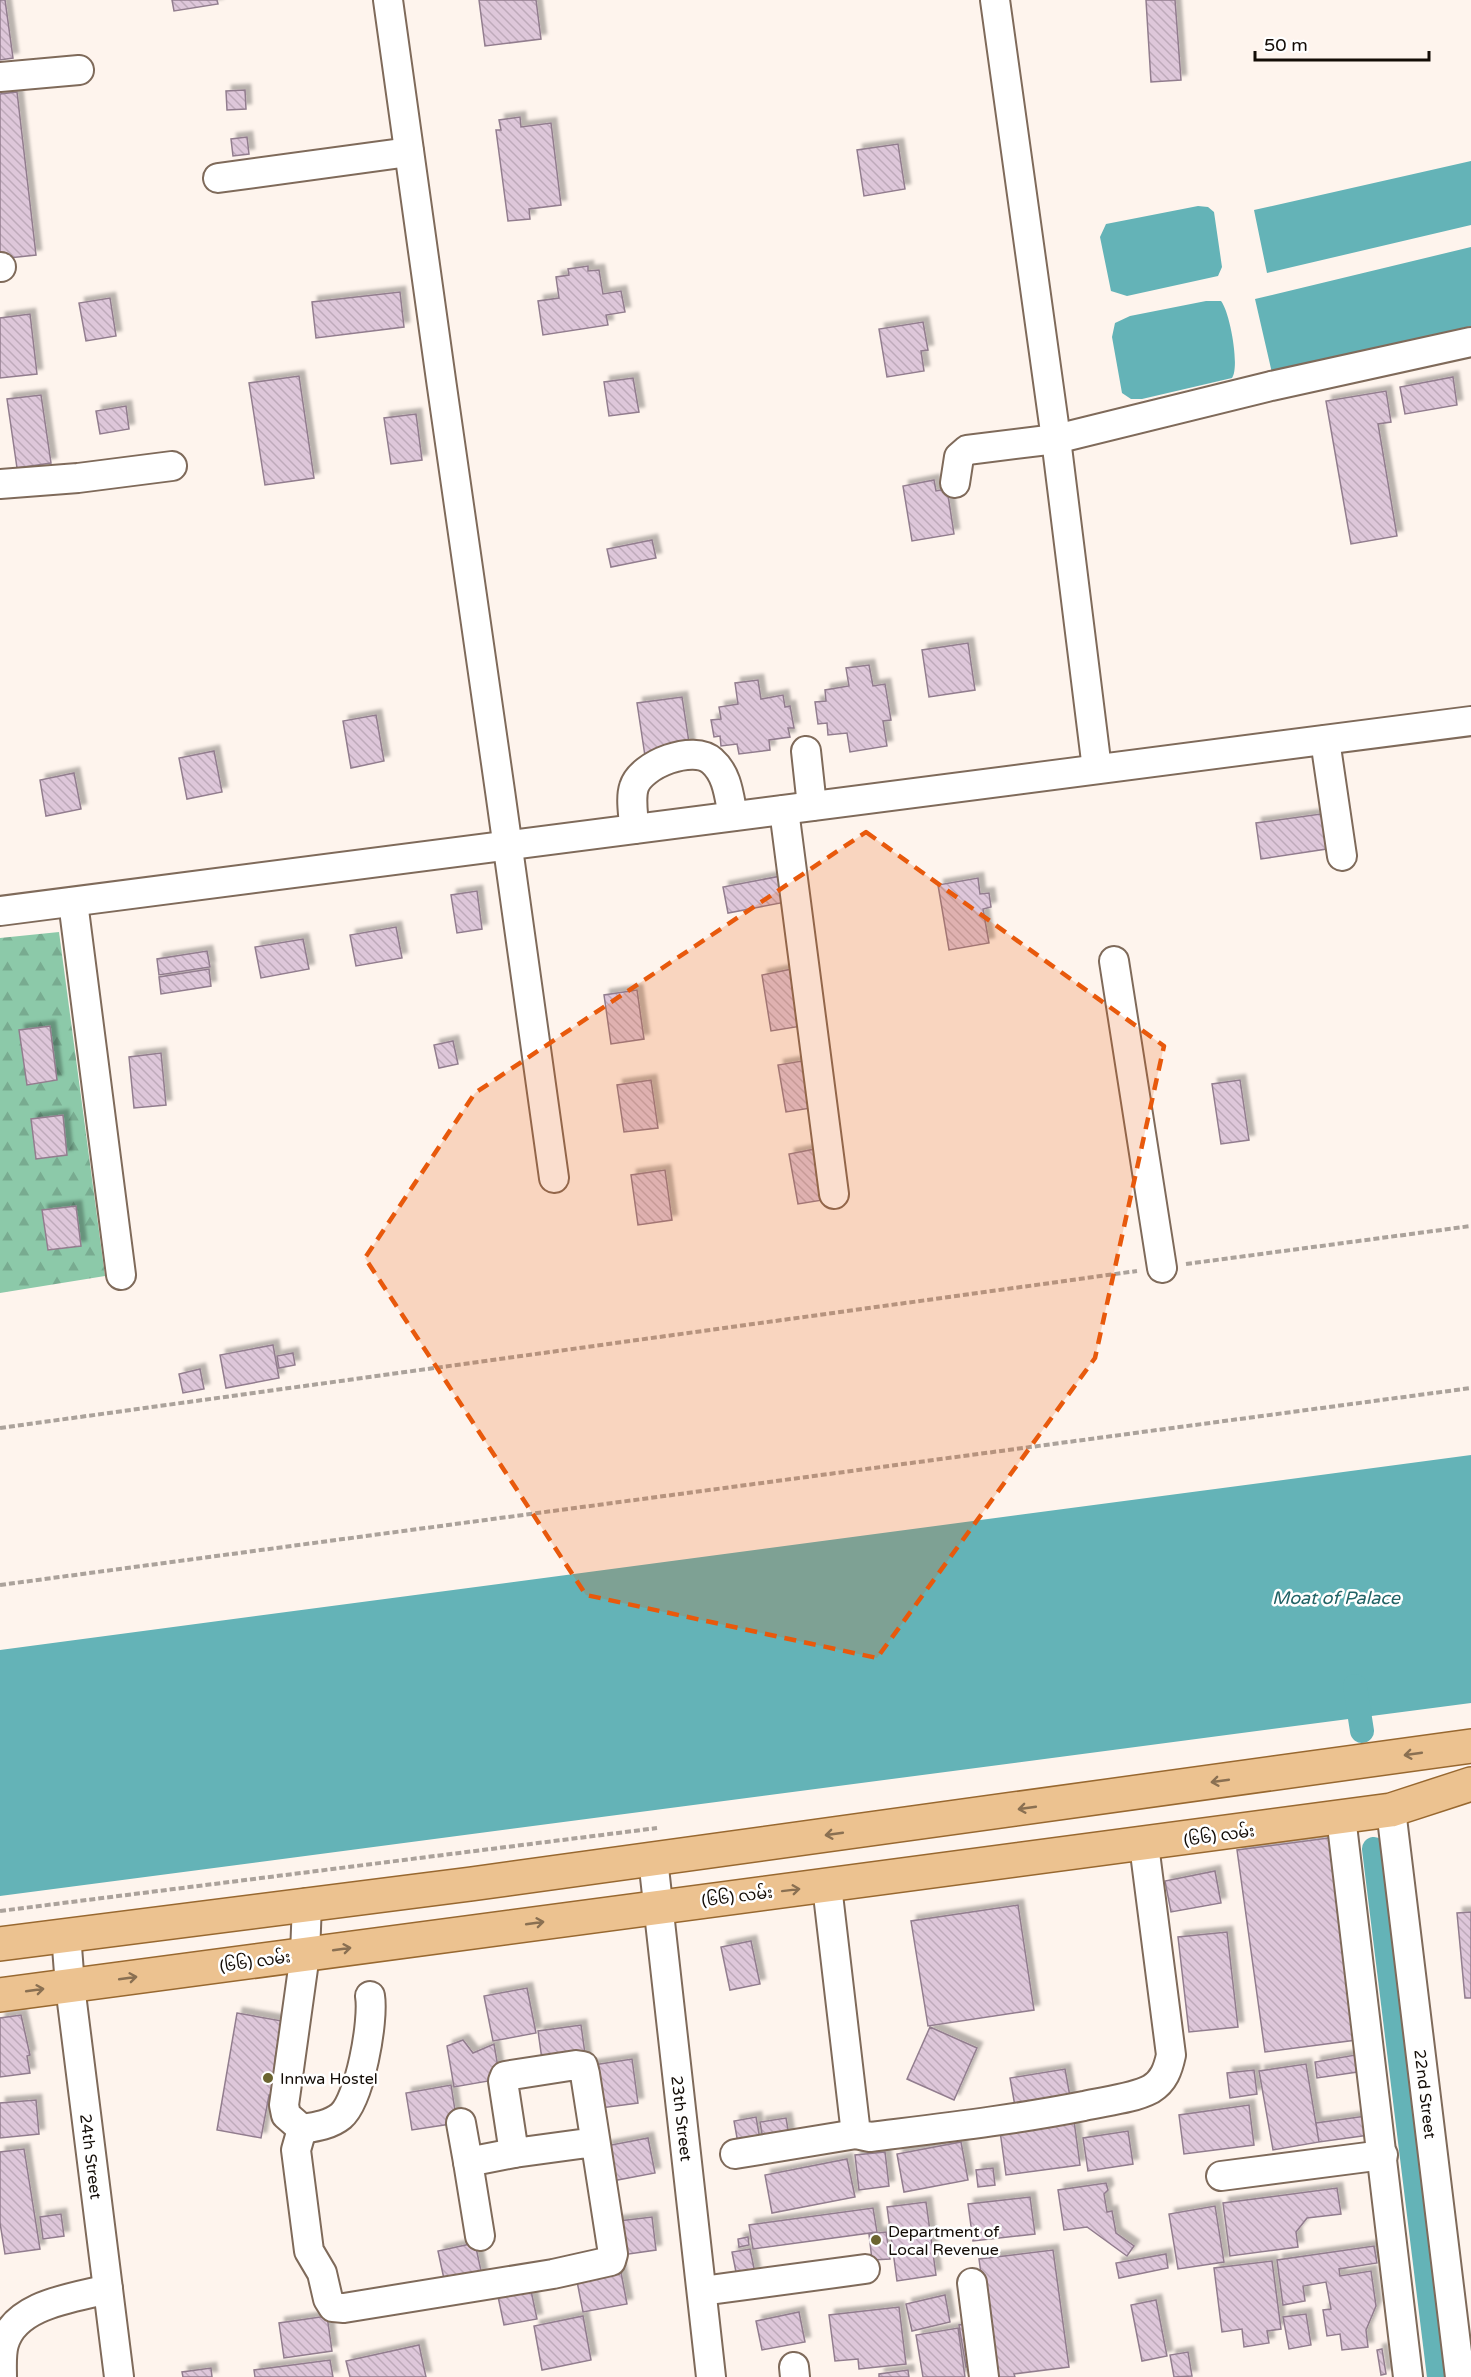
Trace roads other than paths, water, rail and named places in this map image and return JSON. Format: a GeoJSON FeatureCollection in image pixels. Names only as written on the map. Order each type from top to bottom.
{"type":"FeatureCollection","features":[{"type":"Feature","properties":{"kind":"main road"},"geometry":{"type":"LineString","coordinates":[[0,1944],[653,1859],[1471,1746]]}},
{"type":"Feature","properties":{"kind":"main road","name":"(၆၆) လမ်း"},"geometry":{"type":"LineString","coordinates":[[0,1995],[658,1906],[1144,1845],[1391,1810],[1471,1784]]}},
{"type":"Feature","properties":{"kind":"street"},"geometry":{"type":"LineString","coordinates":[[388,0],[480,667],[509,845],[554,1178]]}},
{"type":"Feature","properties":{"kind":"street"},"geometry":{"type":"LineString","coordinates":[[994,0],[1056,439],[1097,769]]}},
{"type":"Feature","properties":{"kind":"street"},"geometry":{"type":"LineString","coordinates":[[0,77],[79,70]]}},
{"type":"Feature","properties":{"kind":"street"},"geometry":{"type":"LineString","coordinates":[[218,178],[409,152]]}},
{"type":"Feature","properties":{"kind":"street"},"geometry":{"type":"LineString","coordinates":[[955,483],[959,457],[967,450],[1056,439],[1271,386],[1471,342]]}},
{"type":"Feature","properties":{"kind":"street"},"geometry":{"type":"LineString","coordinates":[[0,484],[172,466]]}},
{"type":"Feature","properties":{"kind":"street"},"geometry":{"type":"LineString","coordinates":[[0,911],[1471,721]]}},
{"type":"Feature","properties":{"kind":"street"},"geometry":{"type":"LineString","coordinates":[[1325,740],[1342,856]]}},
{"type":"Feature","properties":{"kind":"street"},"geometry":{"type":"LineString","coordinates":[[806,751],[798,808],[834,1194]]}},
{"type":"Feature","properties":{"kind":"street"},"geometry":{"type":"LineString","coordinates":[[634,829],[633,788],[641,773],[671,758],[700,754],[711,760],[722,773],[733,816]]}},
{"type":"Feature","properties":{"kind":"street"},"geometry":{"type":"LineString","coordinates":[[73,902],[121,1275]]}},
{"type":"Feature","properties":{"kind":"street"},"geometry":{"type":"LineString","coordinates":[[1114,961],[1162,1268]]}},
{"type":"Feature","properties":{"kind":"street","name":"22nd Street"},"geometry":{"type":"LineString","coordinates":[[1391,1810],[1460,2377]]}},
{"type":"Feature","properties":{"kind":"street"},"geometry":{"type":"LineString","coordinates":[[1341,1817],[1383,2155],[1402,2376]]}},
{"type":"Feature","properties":{"kind":"street"},"geometry":{"type":"LineString","coordinates":[[735,2154],[856,2134],[870,2137],[1019,2118],[1120,2098],[1150,2089],[1161,2081],[1168,2068],[1171,2055],[1144,1845]]}},
{"type":"Feature","properties":{"kind":"street","name":"23th Street"},"geometry":{"type":"LineString","coordinates":[[653,1859],[711,2377]]}},
{"type":"Feature","properties":{"kind":"street"},"geometry":{"type":"LineString","coordinates":[[826,1886],[856,2134]]}},
{"type":"Feature","properties":{"kind":"street"},"geometry":{"type":"LineString","coordinates":[[307,1903],[305,1954],[284,2105],[286,2115],[302,2129],[323,2126],[342,2116],[353,2097],[369,2036],[372,2009],[370,1996]]}},
{"type":"Feature","properties":{"kind":"street","name":"24th Street"},"geometry":{"type":"LineString","coordinates":[[66,1935],[70,1986],[119,2377]]}},
{"type":"Feature","properties":{"kind":"street"},"geometry":{"type":"LineString","coordinates":[[302,2129],[296,2150],[309,2251],[322,2273],[328,2298],[333,2307],[344,2308],[542,2277],[611,2261],[612,2254],[583,2066],[576,2064],[505,2076],[503,2081],[514,2153]]}},
{"type":"Feature","properties":{"kind":"street"},"geometry":{"type":"LineString","coordinates":[[461,2123],[480,2236]]}},
{"type":"Feature","properties":{"kind":"street"},"geometry":{"type":"LineString","coordinates":[[468,2162],[595,2142]]}},
{"type":"Feature","properties":{"kind":"street"},"geometry":{"type":"LineString","coordinates":[[1221,2176],[1383,2155]]}},
{"type":"Feature","properties":{"kind":"street"},"geometry":{"type":"LineString","coordinates":[[702,2291],[865,2269]]}},
{"type":"Feature","properties":{"kind":"street"},"geometry":{"type":"LineString","coordinates":[[972,2283],[984,2377]]}},
{"type":"Feature","properties":{"kind":"street"},"geometry":{"type":"LineString","coordinates":[[2,2377],[3,2346],[10,2330],[27,2315],[48,2305],[108,2289]]}},
{"type":"Feature","properties":{"kind":"water"},"geometry":{"type":"Polygon","coordinates":[[[1471,161],[1471,225],[1267,273],[1254,210],[1471,161]]]}},
{"type":"Feature","properties":{"kind":"water"},"geometry":{"type":"Polygon","coordinates":[[[1198,206],[1208,207],[1214,212],[1222,267],[1218,276],[1127,296],[1111,291],[1100,237],[1106,224],[1198,206]]]}},
{"type":"Feature","properties":{"kind":"water"},"geometry":{"type":"Polygon","coordinates":[[[1471,247],[1471,326],[1272,373],[1255,299],[1471,247]]]}},
{"type":"Feature","properties":{"kind":"water"},"geometry":{"type":"Polygon","coordinates":[[[1206,301],[1221,301],[1228,316],[1235,363],[1232,378],[1142,399],[1131,399],[1122,393],[1112,337],[1115,323],[1130,316],[1206,301]]]}},
{"type":"Feature","properties":{"kind":"water","name":"Moat of Palace"},"geometry":{"type":"Polygon","coordinates":[[[1471,1455],[1471,1703],[0,1896],[0,1650],[1471,1455]]]}},
{"type":"Feature","properties":{"kind":"waterway"},"geometry":{"type":"LineString","coordinates":[[1355,1686],[1362,1731]]}},
{"type":"Feature","properties":{"kind":"waterway"},"geometry":{"type":"LineString","coordinates":[[1374,1849],[1439,2377]]}},
{"type":"Feature","properties":{"kind":"place","name":"Innwa Hostel"},"geometry":{"type":"Point","coordinates":[268,2078]}},
{"type":"Feature","properties":{"kind":"place","name":"Department of Local Revenue"},"geometry":{"type":"Point","coordinates":[876,2240]}}]}
